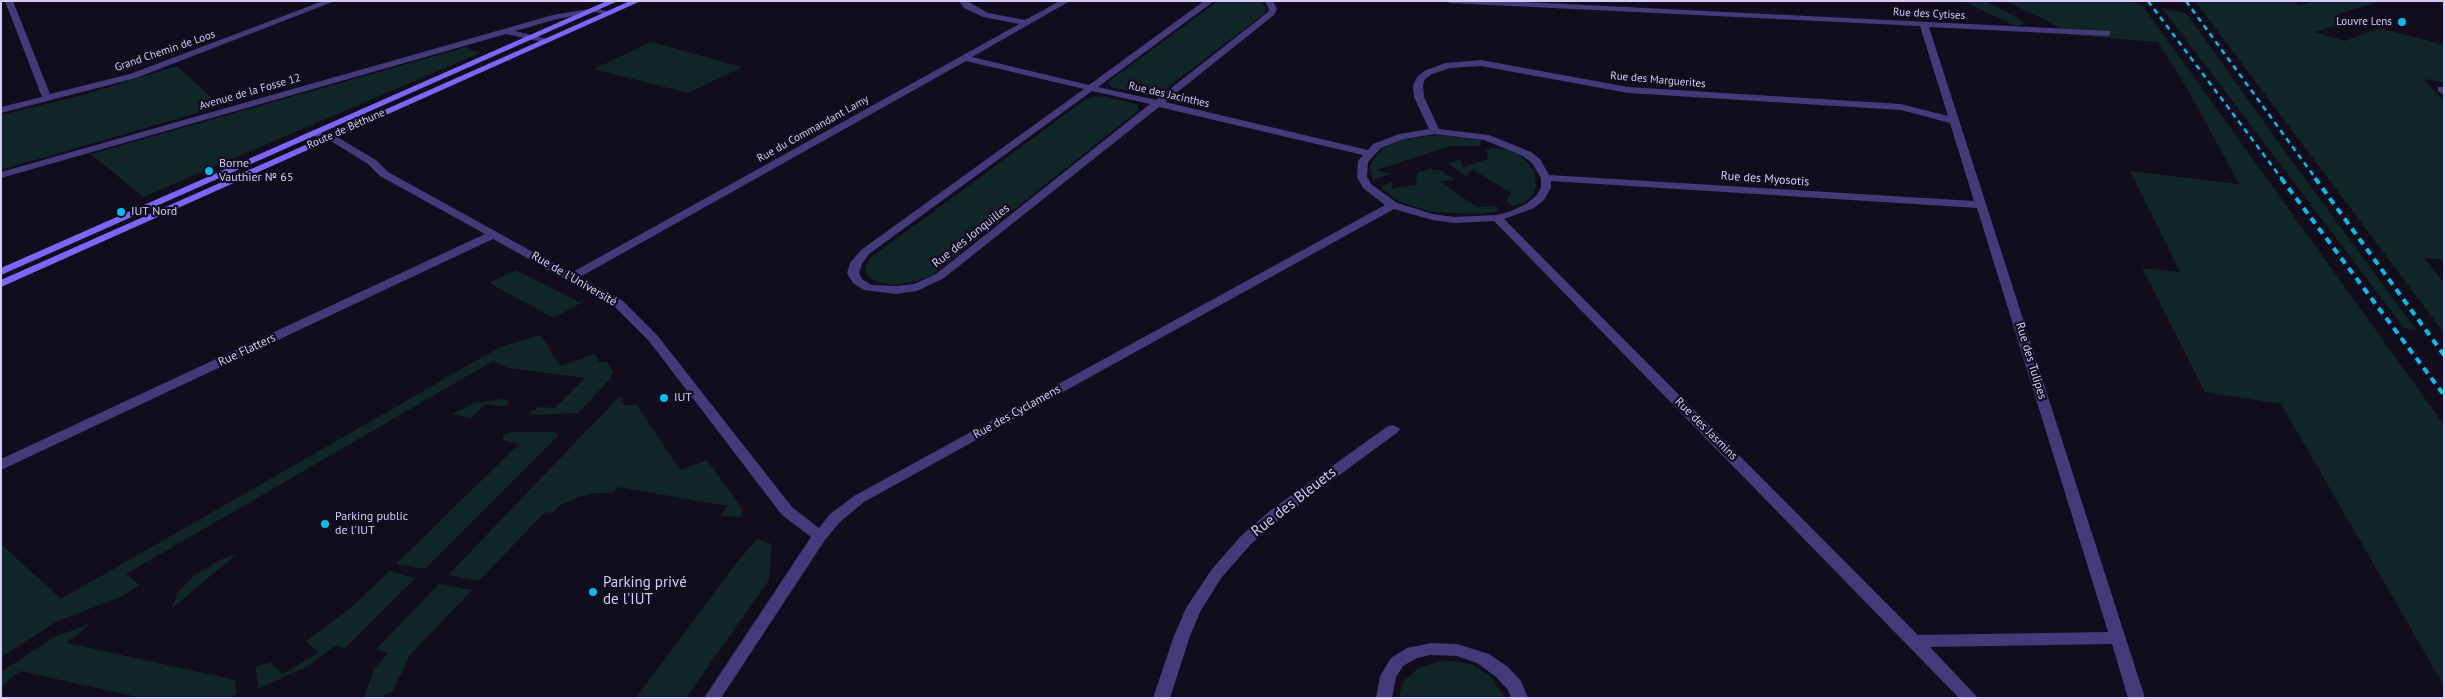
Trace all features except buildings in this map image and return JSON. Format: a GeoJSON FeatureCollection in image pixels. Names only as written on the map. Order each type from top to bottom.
{"type":"FeatureCollection","features":[{"type":"Feature","properties":{"kind":"main road","name":"Route de Béthune"},"geometry":{"type":"LineString","coordinates":[[1,272],[614,1]]}},
{"type":"Feature","properties":{"kind":"main road","name":"Route de Béthune"},"geometry":{"type":"LineString","coordinates":[[1,284],[637,1]]}},
{"type":"Feature","properties":{"kind":"street"},"geometry":{"type":"LineString","coordinates":[[9,1],[47,98]]}},
{"type":"Feature","properties":{"kind":"street","name":"Grand Chemin de Loos"},"geometry":{"type":"LineString","coordinates":[[1,110],[170,63],[332,1]]}},
{"type":"Feature","properties":{"kind":"street"},"geometry":{"type":"LineString","coordinates":[[963,1],[967,6],[986,15],[1026,23]]}},
{"type":"Feature","properties":{"kind":"street","name":"Rue du Commandant Lamy"},"geometry":{"type":"LineString","coordinates":[[572,277],[1066,1]]}},
{"type":"Feature","properties":{"kind":"street","name":"Rue des Jonquilles"},"geometry":{"type":"LineString","coordinates":[[1210,1],[865,252],[856,263],[853,273],[857,281],[868,288],[882,290],[896,290],[929,283],[1271,13],[1273,9],[1269,1]]}},
{"type":"Feature","properties":{"kind":"street","name":"Rue des Cytises"},"geometry":{"type":"LineString","coordinates":[[1450,1],[2107,33]]}},
{"type":"Feature","properties":{"kind":"street","name":"Avenue de la Fosse 12"},"geometry":{"type":"LineString","coordinates":[[1,175],[568,14],[594,10],[610,13]]}},
{"type":"Feature","properties":{"kind":"street","name":"Rue des Tulipes"},"geometry":{"type":"LineString","coordinates":[[1924,25],[2137,698]]}},
{"type":"Feature","properties":{"kind":"street","name":"Avenue de la Fosse 12"},"geometry":{"type":"LineString","coordinates":[[505,31],[544,41]]}},
{"type":"Feature","properties":{"kind":"street","name":"Rue des Jacinthes"},"geometry":{"type":"LineString","coordinates":[[965,58],[1368,153]]}},
{"type":"Feature","properties":{"kind":"street","name":"Rue des Marguerites"},"geometry":{"type":"LineString","coordinates":[[1435,131],[1419,97],[1418,86],[1421,78],[1438,68],[1463,63],[1496,65],[1628,90],[1901,107],[1955,121]]}},
{"type":"Feature","properties":{"kind":"street"},"geometry":{"type":"LineString","coordinates":[[1435,131],[1470,133],[1502,141],[1536,161],[1546,178],[1546,188],[1540,198],[1530,206],[1497,218],[1476,220],[1432,218],[1393,205],[1378,196],[1367,186],[1362,177],[1363,161],[1368,153],[1377,146],[1402,136],[1435,131]]}},
{"type":"Feature","properties":{"kind":"street","name":"Rue de l'Université"},"geometry":{"type":"LineString","coordinates":[[314,133],[328,137],[372,162],[384,174],[620,304],[634,318],[787,511],[820,536]]}},
{"type":"Feature","properties":{"kind":"street","name":"Rue des Myosotis"},"geometry":{"type":"LineString","coordinates":[[1546,178],[1982,205]]}},
{"type":"Feature","properties":{"kind":"street","name":"Rue des Cyclamens"},"geometry":{"type":"LineString","coordinates":[[712,698],[820,536],[835,518],[859,499],[1393,205]]}},
{"type":"Feature","properties":{"kind":"street","name":"Rue des Jasmins"},"geometry":{"type":"LineString","coordinates":[[1497,218],[1970,698]]}},
{"type":"Feature","properties":{"kind":"street","name":"Rue Flatters"},"geometry":{"type":"LineString","coordinates":[[1,465],[494,234]]}},
{"type":"Feature","properties":{"kind":"street","name":"Rue des Bleuets"},"geometry":{"type":"LineString","coordinates":[[1161,698],[1182,636],[1194,608],[1217,573],[1240,546],[1276,514],[1393,428]]}},
{"type":"Feature","properties":{"kind":"street"},"geometry":{"type":"LineString","coordinates":[[1914,640],[2118,638]]}},
{"type":"Feature","properties":{"kind":"street"},"geometry":{"type":"LineString","coordinates":[[1384,698],[1388,676],[1397,662],[1413,652],[1431,649],[1457,650],[1484,658],[1502,672],[1515,686],[1520,698]]}},
{"type":"Feature","properties":{"kind":"green space"},"geometry":{"type":"Polygon","coordinates":[[[1218,1],[1260,1],[1266,8],[1265,13],[1159,94],[1147,95],[1111,87],[1108,82],[1218,1]]]}},
{"type":"Feature","properties":{"kind":"green space"},"geometry":{"type":"Polygon","coordinates":[[[1963,1],[1986,1],[2020,19],[2025,24],[2015,26],[1963,1]]]}},
{"type":"Feature","properties":{"kind":"green space"},"geometry":{"type":"Polygon","coordinates":[[[2005,1],[2129,1],[2142,5],[2444,425],[2444,686],[2281,404],[2205,392],[2142,268],[2180,272],[2130,171],[2239,184],[2188,90],[2158,42],[2071,35],[2050,22],[2005,1]]]}},
{"type":"Feature","properties":{"kind":"green space"},"geometry":{"type":"Polygon","coordinates":[[[2195,1],[2293,1],[2300,5],[2315,1],[2380,1],[2336,15],[2354,21],[2314,32],[2345,41],[2379,28],[2444,45],[2444,82],[2423,79],[2444,101],[2444,260],[2424,258],[2444,283],[2444,333],[2195,1]]]}},
{"type":"Feature","properties":{"kind":"green space"},"geometry":{"type":"Polygon","coordinates":[[[2162,8],[2187,14],[2417,331],[2404,328],[2162,8]]]}},
{"type":"Feature","properties":{"kind":"green space"},"geometry":{"type":"Polygon","coordinates":[[[651,42],[742,67],[688,93],[594,69],[651,42]]]}},
{"type":"Feature","properties":{"kind":"green space"},"geometry":{"type":"Polygon","coordinates":[[[466,47],[480,53],[143,197],[91,154],[466,47]]]}},
{"type":"Feature","properties":{"kind":"green space"},"geometry":{"type":"Polygon","coordinates":[[[177,66],[221,106],[1,170],[1,115],[86,94],[177,66]]]}},
{"type":"Feature","properties":{"kind":"green space"},"geometry":{"type":"Polygon","coordinates":[[[1101,96],[1137,104],[1139,110],[932,275],[915,282],[893,285],[877,282],[869,277],[865,269],[869,259],[1086,99],[1101,96]]]}},
{"type":"Feature","properties":{"kind":"green space"},"geometry":{"type":"Polygon","coordinates":[[[1438,135],[1481,140],[1480,146],[1451,146],[1376,170],[1390,174],[1373,180],[1370,169],[1372,161],[1383,148],[1405,139],[1438,135]]]}},
{"type":"Feature","properties":{"kind":"green space"},"geometry":{"type":"Polygon","coordinates":[[[1494,148],[1510,150],[1521,156],[1534,170],[1536,186],[1533,195],[1524,203],[1513,206],[1506,201],[1511,193],[1472,169],[1466,176],[1448,164],[1460,159],[1463,167],[1488,159],[1486,150],[1494,148]]]}},
{"type":"Feature","properties":{"kind":"green space"},"geometry":{"type":"Polygon","coordinates":[[[1430,169],[1442,171],[1455,180],[1439,181],[1477,207],[1497,206],[1498,212],[1476,214],[1432,212],[1398,201],[1382,189],[1382,186],[1392,182],[1392,189],[1416,185],[1417,173],[1430,169]]]}},
{"type":"Feature","properties":{"kind":"green space"},"geometry":{"type":"Polygon","coordinates":[[[516,270],[581,303],[554,318],[489,283],[516,270]]]}},
{"type":"Feature","properties":{"kind":"green space"},"geometry":{"type":"Polygon","coordinates":[[[541,335],[560,366],[595,354],[599,362],[607,362],[613,372],[610,379],[578,413],[532,415],[529,412],[540,407],[555,408],[585,378],[508,368],[493,361],[126,574],[140,585],[120,597],[56,622],[1,657],[1,544],[61,599],[500,347],[541,335]]]}},
{"type":"Feature","properties":{"kind":"green space"},"geometry":{"type":"Polygon","coordinates":[[[620,396],[625,405],[637,405],[680,470],[707,460],[742,508],[742,517],[720,516],[728,506],[618,487],[613,493],[596,493],[579,497],[560,505],[552,513],[545,512],[479,581],[448,575],[620,396]]]}},
{"type":"Feature","properties":{"kind":"green space"},"geometry":{"type":"Polygon","coordinates":[[[503,399],[509,402],[507,407],[486,404],[471,418],[452,414],[474,403],[503,399]]]}},
{"type":"Feature","properties":{"kind":"green space"},"geometry":{"type":"Polygon","coordinates":[[[512,432],[555,432],[559,435],[425,569],[396,564],[519,444],[503,440],[503,435],[512,432]]]}},
{"type":"Feature","properties":{"kind":"green space"},"geometry":{"type":"Polygon","coordinates":[[[757,539],[772,544],[769,580],[686,698],[636,698],[734,566],[757,539]]]}},
{"type":"Feature","properties":{"kind":"green space"},"geometry":{"type":"Polygon","coordinates":[[[238,553],[171,609],[178,592],[195,575],[220,560],[238,553]]]}},
{"type":"Feature","properties":{"kind":"green space"},"geometry":{"type":"Polygon","coordinates":[[[389,571],[416,578],[345,648],[335,646],[308,666],[258,689],[256,667],[270,662],[283,674],[318,653],[306,641],[353,606],[389,571]]]}},
{"type":"Feature","properties":{"kind":"green space"},"geometry":{"type":"Polygon","coordinates":[[[439,584],[472,590],[410,655],[393,691],[379,698],[364,698],[374,669],[388,653],[376,649],[439,584]]]}},
{"type":"Feature","properties":{"kind":"green space"},"geometry":{"type":"Polygon","coordinates":[[[90,624],[67,643],[235,680],[237,694],[227,698],[142,698],[20,671],[1,687],[1,672],[54,637],[90,624]]]}},
{"type":"Feature","properties":{"kind":"green space"},"geometry":{"type":"Polygon","coordinates":[[[1455,661],[1473,665],[1490,676],[1505,698],[1399,698],[1402,683],[1418,668],[1438,662],[1455,661]]]}},
{"type":"Feature","properties":{"kind":"railway"},"geometry":{"type":"LineString","coordinates":[[2148,1],[2282,179]]}},
{"type":"Feature","properties":{"kind":"railway"},"geometry":{"type":"LineString","coordinates":[[2186,1],[2316,179]]}},
{"type":"Feature","properties":{"kind":"railway"},"geometry":{"type":"LineString","coordinates":[[2281,178],[2444,395]]}},
{"type":"Feature","properties":{"kind":"railway"},"geometry":{"type":"LineString","coordinates":[[2315,178],[2444,355]]}},
{"type":"Feature","properties":{"kind":"place","name":"Louvre Lens"},"geometry":{"type":"Point","coordinates":[2402,22]}},
{"type":"Feature","properties":{"kind":"place","name":"Borne Vauthier № 65"},"geometry":{"type":"Point","coordinates":[209,171]}},
{"type":"Feature","properties":{"kind":"place","name":"IUT Nord"},"geometry":{"type":"Point","coordinates":[121,212]}},
{"type":"Feature","properties":{"kind":"place","name":"IUT"},"geometry":{"type":"Point","coordinates":[664,398]}},
{"type":"Feature","properties":{"kind":"place","name":"Parking public de l'IUT"},"geometry":{"type":"Point","coordinates":[325,524]}},
{"type":"Feature","properties":{"kind":"place","name":"Parking privé de l'IUT"},"geometry":{"type":"Point","coordinates":[593,592]}}]}
